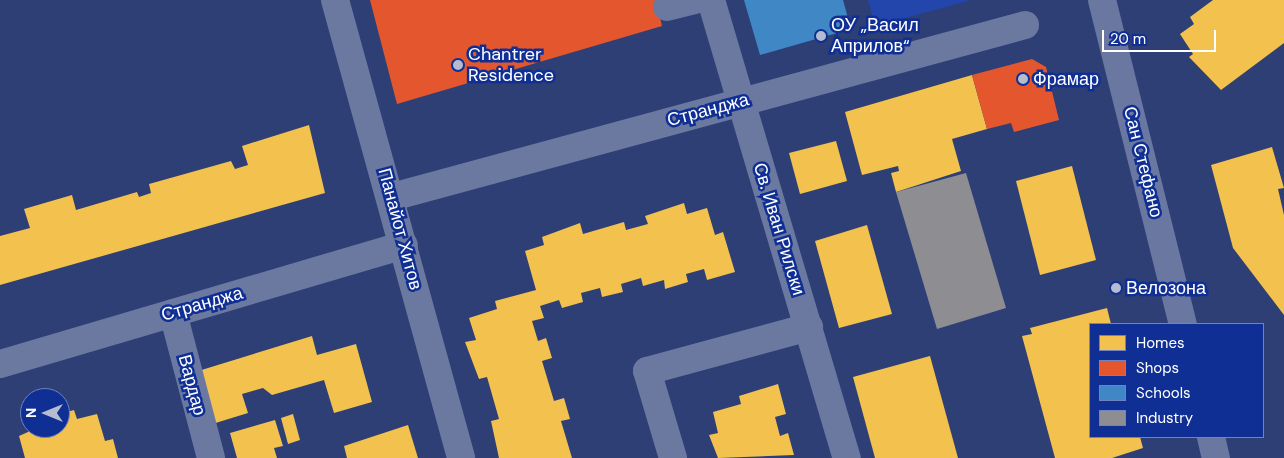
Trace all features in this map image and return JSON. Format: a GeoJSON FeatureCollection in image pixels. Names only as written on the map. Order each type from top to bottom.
{"type":"FeatureCollection","features":[{"type":"Feature","properties":{"kind":"main road","name":"Сан Стефано"},"geometry":{"type":"LineString","coordinates":[[1102,0],[1183,323]]}},
{"type":"Feature","properties":{"kind":"main road"},"geometry":{"type":"LineString","coordinates":[[1211,438],[1216,458]]}},
{"type":"Feature","properties":{"kind":"street","name":"Панайот Хитов"},"geometry":{"type":"LineString","coordinates":[[335,0],[392,197],[461,458]]}},
{"type":"Feature","properties":{"kind":"street"},"geometry":{"type":"LineString","coordinates":[[667,7],[695,0]]}},
{"type":"Feature","properties":{"kind":"street","name":"Св. Иван Рилски"},"geometry":{"type":"LineString","coordinates":[[711,0],[847,458]]}},
{"type":"Feature","properties":{"kind":"street","name":"Странджа"},"geometry":{"type":"LineString","coordinates":[[392,197],[1025,25]]}},
{"type":"Feature","properties":{"kind":"street","name":"Странджа"},"geometry":{"type":"LineString","coordinates":[[0,364],[404,245]]}},
{"type":"Feature","properties":{"kind":"street","name":"Вардар"},"geometry":{"type":"LineString","coordinates":[[174,313],[211,458]]}},
{"type":"Feature","properties":{"kind":"street"},"geometry":{"type":"LineString","coordinates":[[673,458],[647,371],[809,327]]}},
{"type":"Feature","properties":{"kind":"shaded area"},"geometry":{"type":"Polygon","coordinates":[[[868,0],[968,0],[968,1],[875,26],[868,0]]]}},
{"type":"Feature","properties":{"kind":"building: Homes"},"geometry":{"type":"Polygon","coordinates":[[[1213,0],[1284,0],[1284,43],[1221,90],[1189,57],[1193,54],[1180,34],[1194,24],[1190,17],[1213,0]]]}},
{"type":"Feature","properties":{"kind":"building: Homes"},"geometry":{"type":"Polygon","coordinates":[[[972,75],[987,129],[952,139],[961,171],[896,192],[891,173],[899,171],[898,166],[862,175],[845,112],[972,75]]]}},
{"type":"Feature","properties":{"kind":"building: Homes"},"geometry":{"type":"Polygon","coordinates":[[[309,125],[325,193],[0,285],[0,236],[30,228],[24,209],[72,195],[76,210],[137,192],[139,197],[151,193],[149,184],[231,161],[235,169],[248,165],[242,146],[309,125]]]}},
{"type":"Feature","properties":{"kind":"building: Homes"},"geometry":{"type":"Polygon","coordinates":[[[836,141],[847,181],[800,194],[789,153],[836,141]]]}},
{"type":"Feature","properties":{"kind":"building: Homes"},"geometry":{"type":"Polygon","coordinates":[[[1272,147],[1284,188],[1278,189],[1284,215],[1284,315],[1233,248],[1211,165],[1272,147]]]}},
{"type":"Feature","properties":{"kind":"building: Homes"},"geometry":{"type":"Polygon","coordinates":[[[1072,166],[1096,260],[1040,275],[1016,181],[1072,166]]]}},
{"type":"Feature","properties":{"kind":"building: Homes"},"geometry":{"type":"Polygon","coordinates":[[[684,203],[687,214],[707,208],[715,235],[723,232],[735,272],[707,280],[704,269],[686,274],[688,282],[665,289],[664,280],[643,286],[641,278],[621,284],[623,292],[602,297],[600,288],[581,293],[583,302],[562,308],[559,300],[540,306],[544,318],[532,321],[538,341],[546,338],[552,358],[542,361],[554,401],[564,398],[570,419],[561,421],[572,458],[499,458],[491,421],[499,419],[487,377],[479,379],[465,342],[476,340],[469,318],[497,309],[495,301],[536,290],[525,251],[544,245],[542,237],[580,223],[583,234],[624,222],[626,230],[648,224],[645,216],[684,203]]]}},
{"type":"Feature","properties":{"kind":"building: Homes"},"geometry":{"type":"Polygon","coordinates":[[[867,225],[892,314],[839,328],[815,241],[867,225]]]}},
{"type":"Feature","properties":{"kind":"building: Homes"},"geometry":{"type":"Polygon","coordinates":[[[1107,308],[1111,323],[1089,323],[1089,438],[1140,438],[1143,448],[1112,458],[1055,458],[1022,336],[1032,334],[1030,328],[1107,308]]]}},
{"type":"Feature","properties":{"kind":"building: Homes"},"geometry":{"type":"Polygon","coordinates":[[[312,336],[317,355],[356,344],[372,402],[334,413],[324,380],[272,395],[263,388],[242,394],[248,413],[209,425],[195,372],[312,336]]]}},
{"type":"Feature","properties":{"kind":"building: Homes"},"geometry":{"type":"Polygon","coordinates":[[[930,356],[958,458],[875,458],[853,377],[930,356]]]}},
{"type":"Feature","properties":{"kind":"building: Homes"},"geometry":{"type":"Polygon","coordinates":[[[778,384],[786,414],[775,417],[780,436],[788,433],[794,455],[718,458],[709,435],[718,433],[713,412],[741,404],[739,396],[778,384]]]}},
{"type":"Feature","properties":{"kind":"building: Homes"},"geometry":{"type":"Polygon","coordinates":[[[74,410],[77,419],[97,414],[105,441],[113,439],[118,458],[25,458],[19,436],[20,438],[70,438],[70,411],[74,410]]]}},
{"type":"Feature","properties":{"kind":"building: Homes"},"geometry":{"type":"Polygon","coordinates":[[[293,414],[300,440],[288,444],[281,418],[293,414]]]}},
{"type":"Feature","properties":{"kind":"building: Homes"},"geometry":{"type":"Polygon","coordinates":[[[275,420],[283,446],[274,448],[277,458],[237,458],[230,433],[275,420]]]}},
{"type":"Feature","properties":{"kind":"building: Homes"},"geometry":{"type":"Polygon","coordinates":[[[408,425],[418,458],[347,458],[344,446],[408,425]]]}},
{"type":"Feature","properties":{"kind":"building: Shops","name":"Chantrer Residence"},"geometry":{"type":"Polygon","coordinates":[[[370,0],[656,0],[662,26],[397,104],[370,0]]]}},
{"type":"Feature","properties":{"kind":"building: Shops"},"geometry":{"type":"Polygon","coordinates":[[[1032,59],[1046,67],[1059,120],[1014,132],[1011,123],[987,129],[972,75],[1032,59]]]}},
{"type":"Feature","properties":{"kind":"building: Schools"},"geometry":{"type":"Polygon","coordinates":[[[744,0],[843,0],[851,29],[760,55],[744,0]]]}},
{"type":"Feature","properties":{"kind":"building: Industry"},"geometry":{"type":"Polygon","coordinates":[[[966,173],[1006,308],[937,329],[896,192],[966,173]]]}},
{"type":"Feature","properties":{"kind":"place","name":"ОУ „Васил Априлов“"},"geometry":{"type":"Point","coordinates":[821,36]}},
{"type":"Feature","properties":{"kind":"place","name":"Chantrer Residence"},"geometry":{"type":"Point","coordinates":[458,65]}},
{"type":"Feature","properties":{"kind":"place","name":"Фрамар"},"geometry":{"type":"Point","coordinates":[1023,79]}},
{"type":"Feature","properties":{"kind":"place","name":"Велозона"},"geometry":{"type":"Point","coordinates":[1116,288]}}]}
